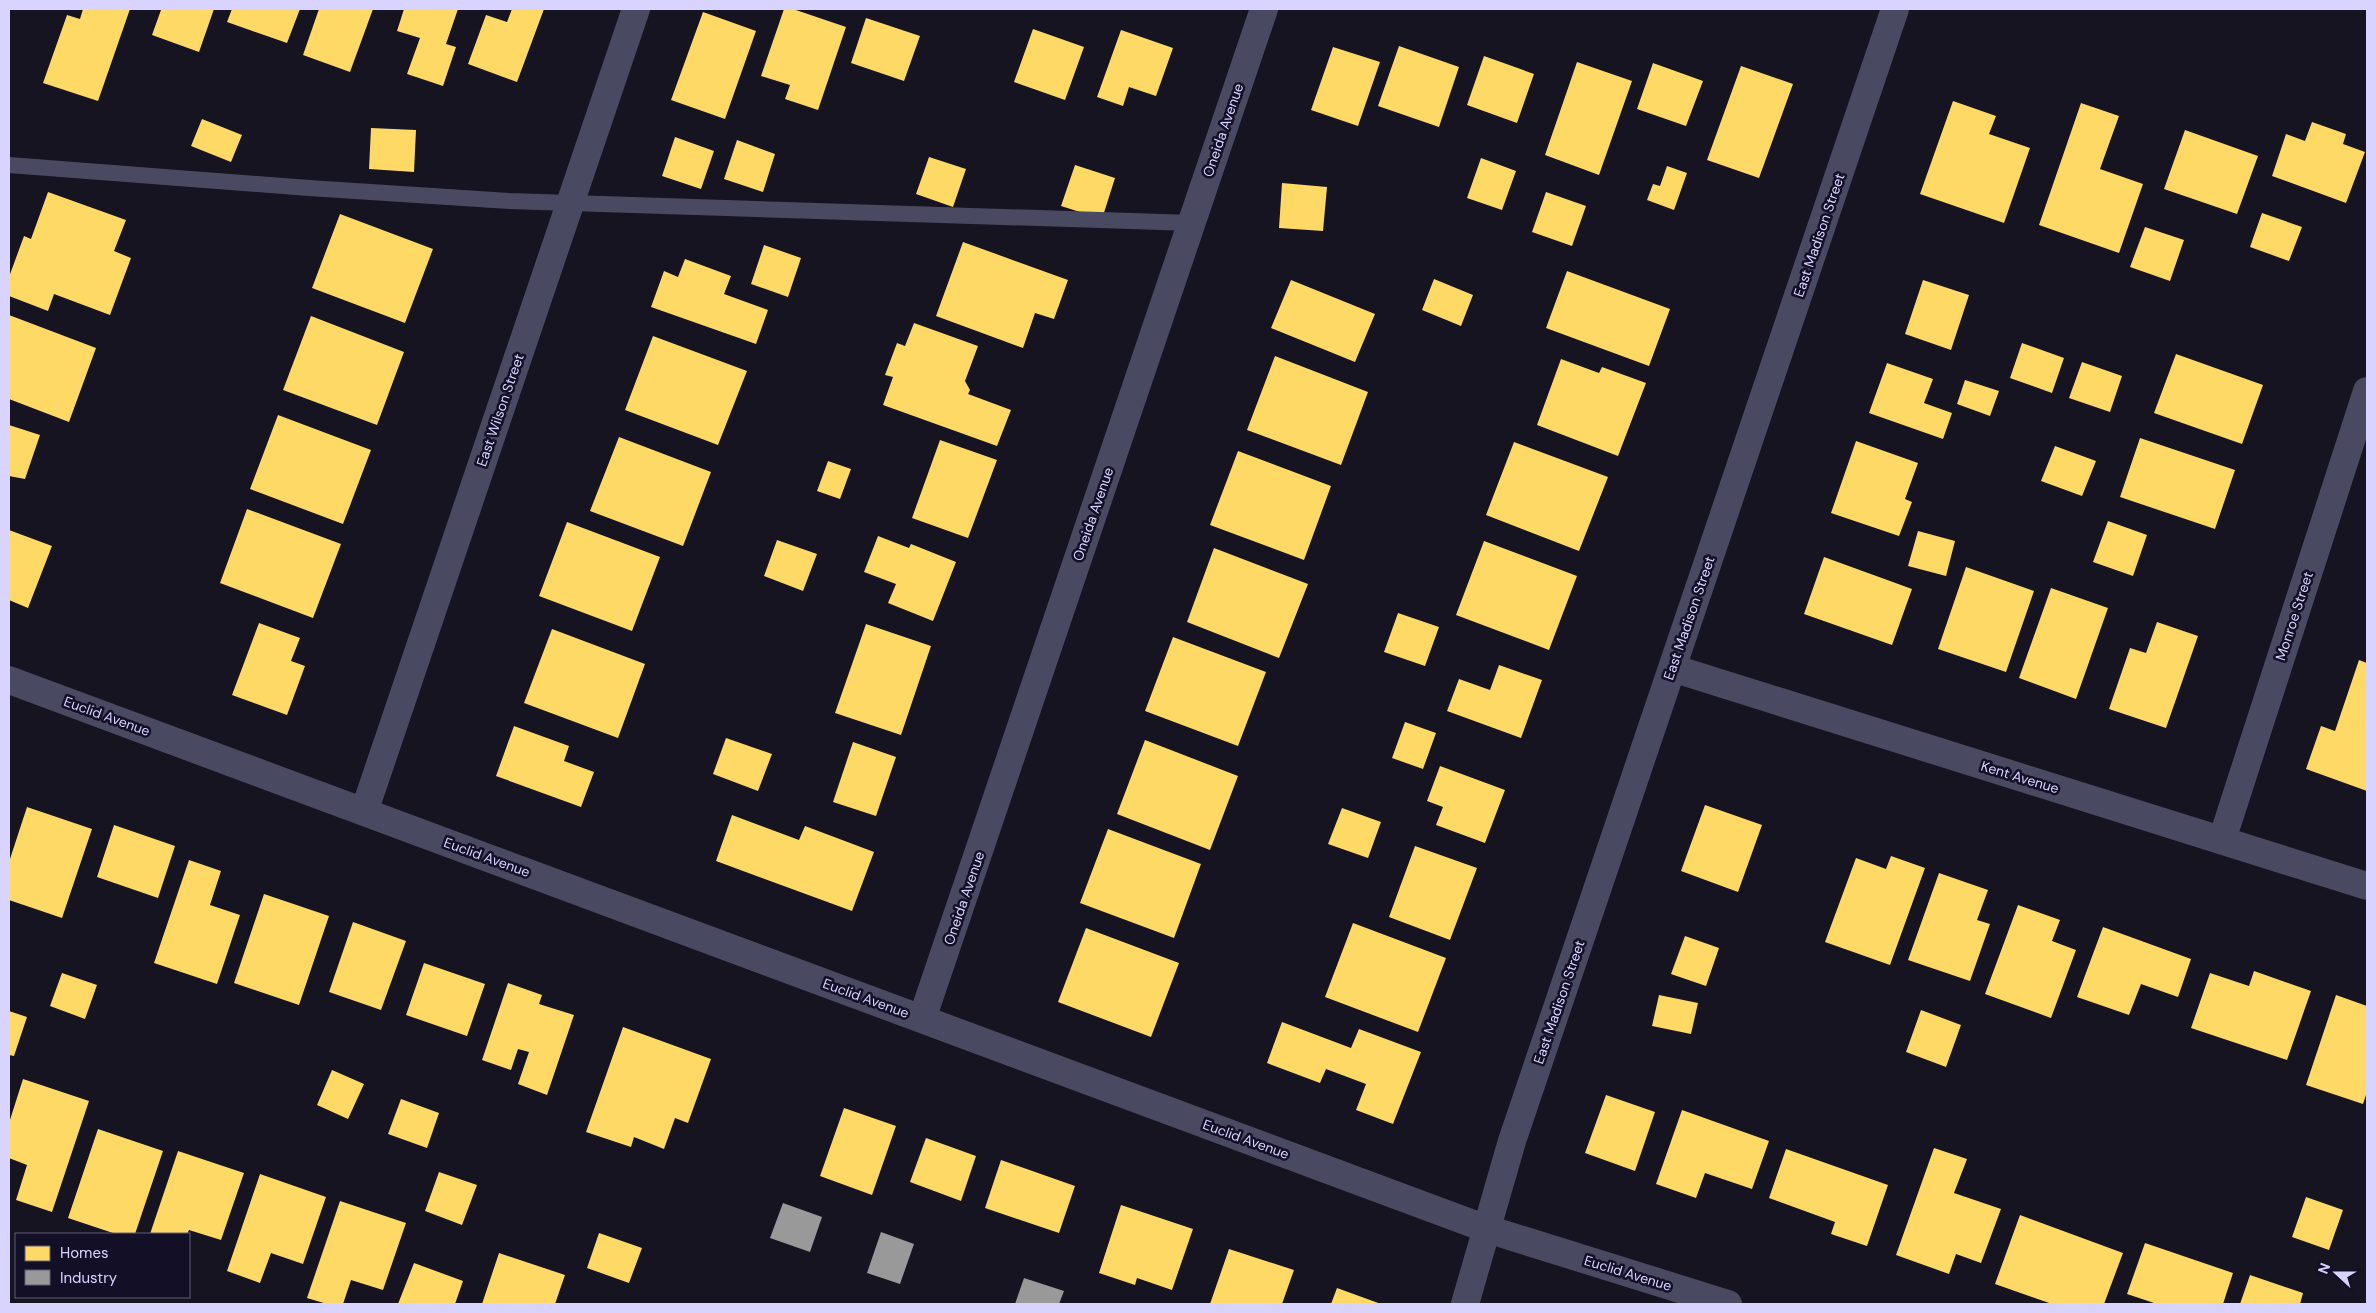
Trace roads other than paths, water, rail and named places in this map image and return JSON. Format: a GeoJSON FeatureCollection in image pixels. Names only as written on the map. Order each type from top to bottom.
{"type":"FeatureCollection","features":[{"type":"Feature","properties":{"kind":"street","name":"East Wilson Street"},"geometry":{"type":"LineString","coordinates":[[364,812],[636,9]]}},
{"type":"Feature","properties":{"kind":"street","name":"Oneida Avenue"},"geometry":{"type":"LineString","coordinates":[[922,1019],[1264,9]]}},
{"type":"Feature","properties":{"kind":"street","name":"East Madison Street"},"geometry":{"type":"LineString","coordinates":[[1465,1304],[1512,1141],[1895,9]]}},
{"type":"Feature","properties":{"kind":"street","name":"Monroe Street"},"geometry":{"type":"LineString","coordinates":[[2222,840],[2367,391]]}},
{"type":"Feature","properties":{"kind":"street","name":"Kent Avenue"},"geometry":{"type":"LineString","coordinates":[[1672,668],[2367,886]]}},
{"type":"Feature","properties":{"kind":"street","name":"Euclid Avenue"},"geometry":{"type":"LineString","coordinates":[[9,680],[1487,1229],[1728,1304]]}},
{"type":"Feature","properties":{"kind":"lane"},"geometry":{"type":"LineString","coordinates":[[9,165],[309,188],[570,203],[1192,223]]}}]}
